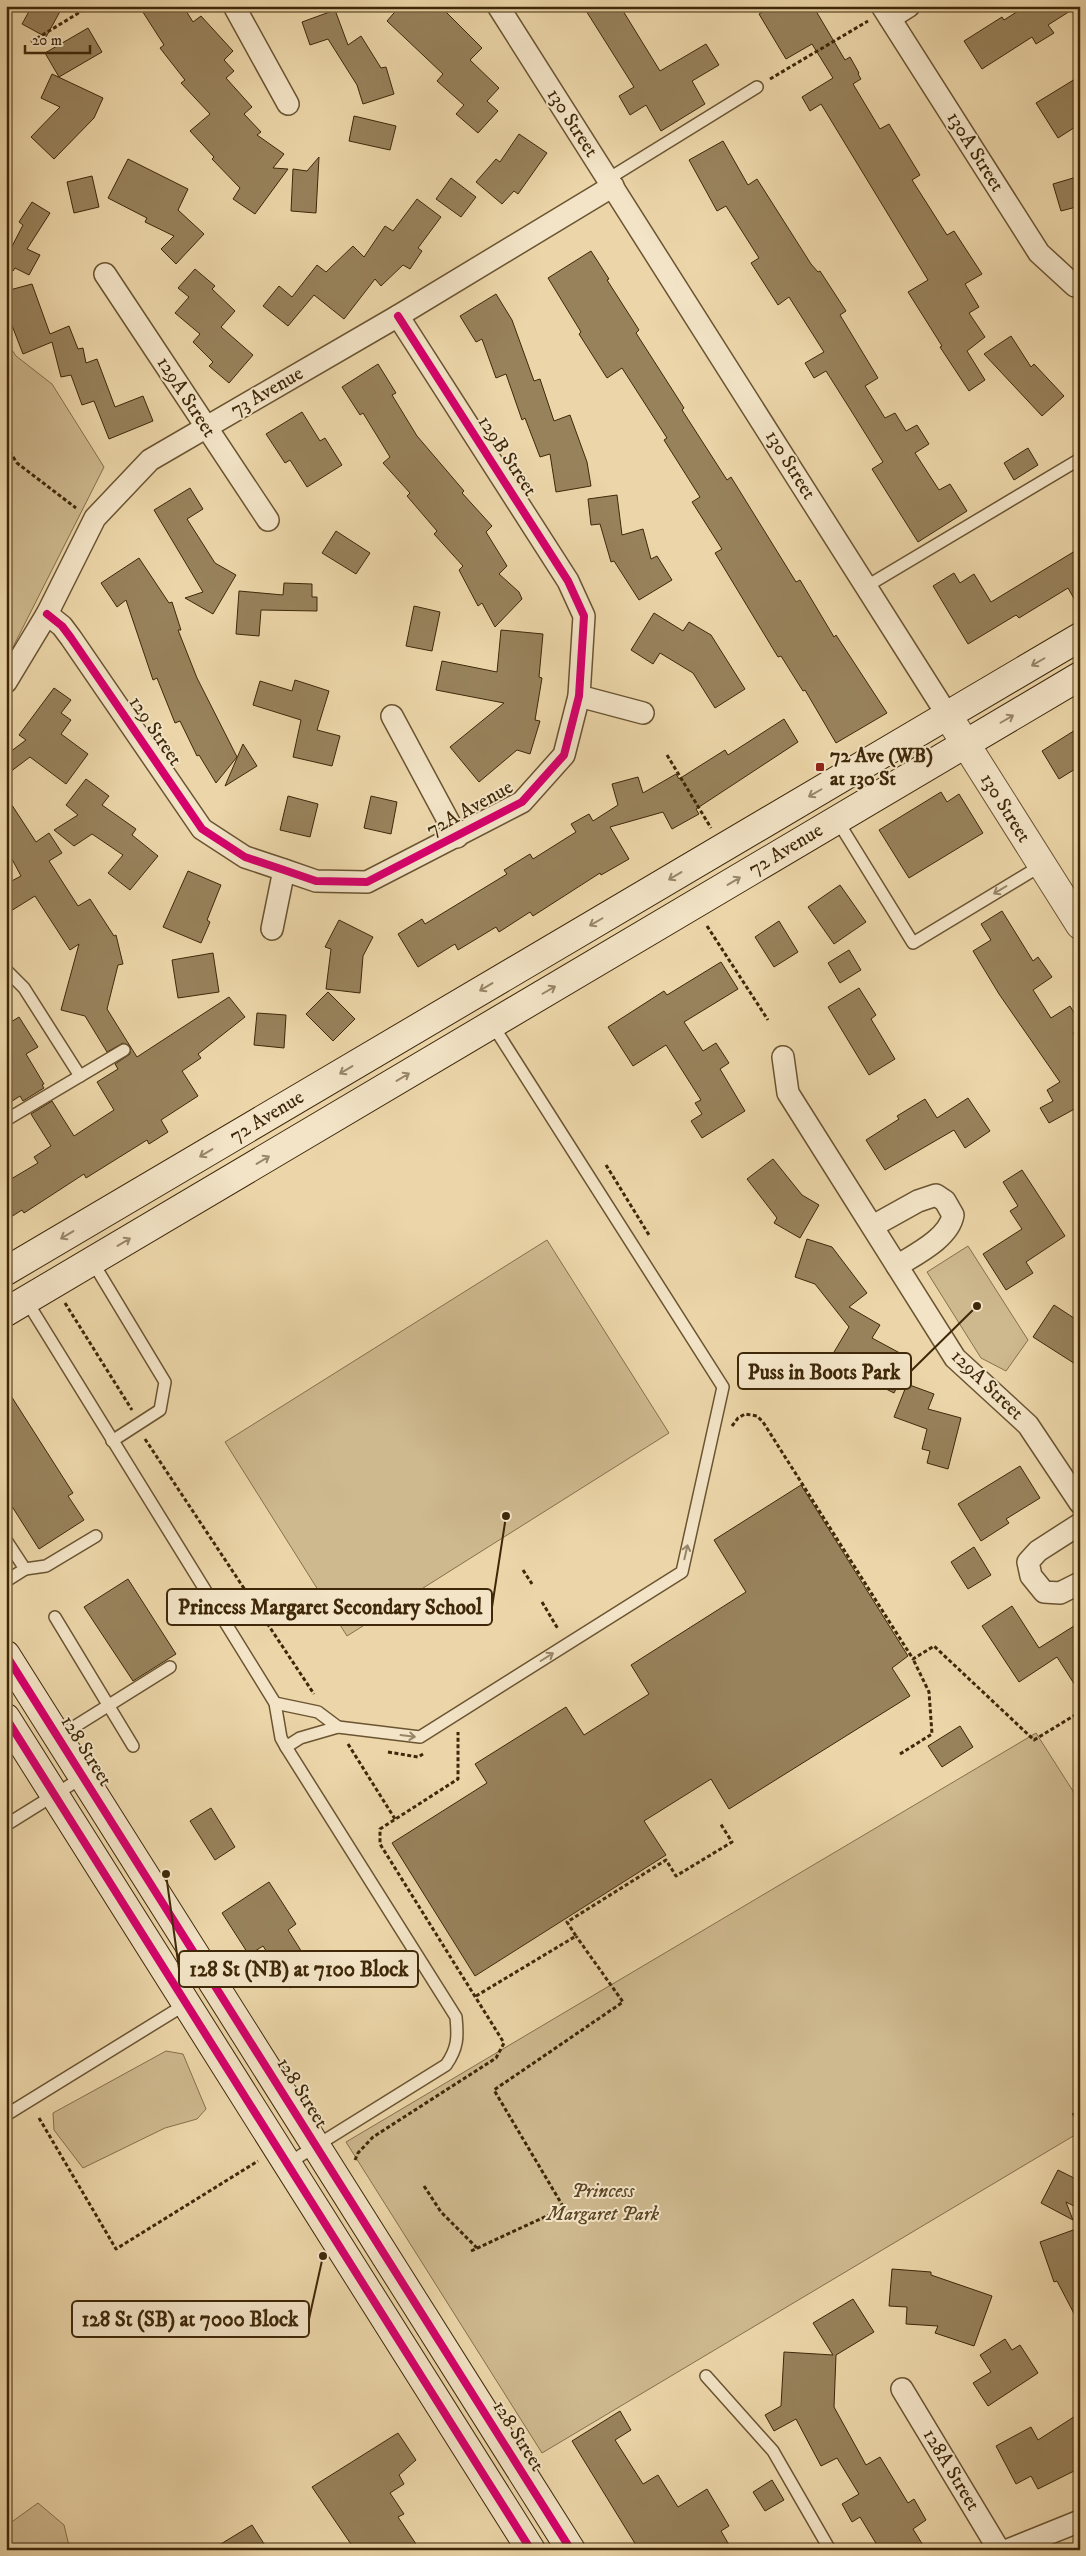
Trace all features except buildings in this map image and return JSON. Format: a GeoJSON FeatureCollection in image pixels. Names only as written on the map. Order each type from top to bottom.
{"type":"FeatureCollection","features":[{"type":"Feature","properties":{"kind":"main road","name":"72 Avenue"},"geometry":{"type":"LineString","coordinates":[[6,1271],[1080,637]]}},
{"type":"Feature","properties":{"kind":"main road","name":"72 Avenue"},"geometry":{"type":"LineString","coordinates":[[16,1306],[1080,676]]}},
{"type":"Feature","properties":{"kind":"main road","name":"130 Street"},"geometry":{"type":"LineString","coordinates":[[948,716],[1080,924]]}},
{"type":"Feature","properties":{"kind":"main road"},"geometry":{"type":"LineString","coordinates":[[492,1024],[494,1011],[501,1000],[518,985],[528,962]]}},
{"type":"Feature","properties":{"kind":"main road","name":"128 Street"},"geometry":{"type":"LineString","coordinates":[[6,1654],[571,2550]]}},
{"type":"Feature","properties":{"kind":"main road"},"geometry":{"type":"LineString","coordinates":[[6,1718],[186,2004],[275,2161],[531,2550]]}},
{"type":"Feature","properties":{"kind":"main road"},"geometry":{"type":"LineString","coordinates":[[512,2520],[526,2517],[532,2520],[552,2550]]}},
{"type":"Feature","properties":{"kind":"street"},"geometry":{"type":"LineString","coordinates":[[234,6],[288,104]]}},
{"type":"Feature","properties":{"kind":"street","name":"130 Street"},"geometry":{"type":"LineString","coordinates":[[498,6],[948,716]]}},
{"type":"Feature","properties":{"kind":"street"},"geometry":{"type":"LineString","coordinates":[[880,15],[909,6]]}},
{"type":"Feature","properties":{"kind":"street","name":"130A Street"},"geometry":{"type":"LineString","coordinates":[[880,15],[1039,253],[1075,286],[1080,284]]}},
{"type":"Feature","properties":{"kind":"street","name":"73 Avenue"},"geometry":{"type":"LineString","coordinates":[[6,682],[47,614],[86,533],[108,502],[150,460],[398,316],[610,182]]}},
{"type":"Feature","properties":{"kind":"street","name":"129A Street"},"geometry":{"type":"LineString","coordinates":[[105,274],[268,520]]}},
{"type":"Feature","properties":{"kind":"street","name":"129B Street"},"geometry":{"type":"LineString","coordinates":[[398,316],[568,581],[584,616]]}},
{"type":"Feature","properties":{"kind":"street","name":"129 Street"},"geometry":{"type":"LineString","coordinates":[[47,614],[62,626],[71,638],[202,829],[245,857]]}},
{"type":"Feature","properties":{"kind":"street","name":"72A Avenue"},"geometry":{"type":"LineString","coordinates":[[245,857],[316,881],[367,882],[522,802],[564,755],[578,696],[584,616]]}},
{"type":"Feature","properties":{"kind":"street"},"geometry":{"type":"LineString","coordinates":[[578,696],[643,713]]}},
{"type":"Feature","properties":{"kind":"street"},"geometry":{"type":"LineString","coordinates":[[392,716],[457,836]]}},
{"type":"Feature","properties":{"kind":"street"},"geometry":{"type":"LineString","coordinates":[[272,929],[284,870]]}},
{"type":"Feature","properties":{"kind":"street","name":"129A Street"},"geometry":{"type":"LineString","coordinates":[[783,1057],[788,1093],[955,1358],[1028,1425],[1080,1502]]}},
{"type":"Feature","properties":{"kind":"street"},"geometry":{"type":"LineString","coordinates":[[873,1226],[918,1201],[936,1195],[945,1202],[953,1215],[951,1224],[918,1252],[897,1266]]}},
{"type":"Feature","properties":{"kind":"street"},"geometry":{"type":"LineString","coordinates":[[1080,1524],[1038,1551],[1028,1562],[1032,1576],[1044,1592],[1060,1593],[1080,1583]]}},
{"type":"Feature","properties":{"kind":"street","name":"128A Street"},"geometry":{"type":"LineString","coordinates":[[902,2389],[999,2550]]}},
{"type":"Feature","properties":{"kind":"street"},"geometry":{"type":"LineString","coordinates":[[1008,2550],[1080,2522]]}},
{"type":"Feature","properties":{"kind":"lane"},"geometry":{"type":"LineString","coordinates":[[610,182],[756,87]]}},
{"type":"Feature","properties":{"kind":"lane"},"geometry":{"type":"LineString","coordinates":[[867,586],[1080,459]]}},
{"type":"Feature","properties":{"kind":"lane"},"geometry":{"type":"LineString","coordinates":[[837,820],[914,943],[1042,865]]}},
{"type":"Feature","properties":{"kind":"lane"},"geometry":{"type":"LineString","coordinates":[[6,970],[24,988],[80,1076]]}},
{"type":"Feature","properties":{"kind":"lane"},"geometry":{"type":"LineString","coordinates":[[286,1747],[300,1738],[338,1727],[420,1737],[682,1572],[723,1387],[492,1024]]}},
{"type":"Feature","properties":{"kind":"lane"},"geometry":{"type":"LineString","coordinates":[[6,1120],[124,1050]]}},
{"type":"Feature","properties":{"kind":"lane"},"geometry":{"type":"LineString","coordinates":[[92,1261],[165,1382],[160,1410],[112,1441]]}},
{"type":"Feature","properties":{"kind":"lane"},"geometry":{"type":"LineString","coordinates":[[16,1306],[112,1441],[276,1703],[281,1738],[286,1747],[456,2017],[458,2040],[455,2052],[446,2065],[316,2146],[275,2161]]}},
{"type":"Feature","properties":{"kind":"lane"},"geometry":{"type":"LineString","coordinates":[[6,1581],[25,1569],[46,1566],[96,1536]]}},
{"type":"Feature","properties":{"kind":"lane"},"geometry":{"type":"LineString","coordinates":[[6,1540],[25,1569]]}},
{"type":"Feature","properties":{"kind":"lane"},"geometry":{"type":"LineString","coordinates":[[55,1617],[133,1746]]}},
{"type":"Feature","properties":{"kind":"lane"},"geometry":{"type":"LineString","coordinates":[[58,1737],[170,1668]]}},
{"type":"Feature","properties":{"kind":"lane"},"geometry":{"type":"LineString","coordinates":[[276,1703],[318,1712],[338,1727]]}},
{"type":"Feature","properties":{"kind":"lane"},"geometry":{"type":"LineString","coordinates":[[6,1825],[83,1777]]}},
{"type":"Feature","properties":{"kind":"lane"},"geometry":{"type":"LineString","coordinates":[[6,2115],[186,2004]]}},
{"type":"Feature","properties":{"kind":"lane"},"geometry":{"type":"LineString","coordinates":[[706,2376],[773,2452],[830,2550]]}},
{"type":"Feature","properties":{"kind":"path"},"geometry":{"type":"LineString","coordinates":[[31,42],[90,6]]}},
{"type":"Feature","properties":{"kind":"path"},"geometry":{"type":"LineString","coordinates":[[756,87],[880,15]]}},
{"type":"Feature","properties":{"kind":"path"},"geometry":{"type":"LineString","coordinates":[[6,446],[17,463],[77,509],[84,509]]}},
{"type":"Feature","properties":{"kind":"path"},"geometry":{"type":"LineString","coordinates":[[667,755],[712,831]]}},
{"type":"Feature","properties":{"kind":"path"},"geometry":{"type":"LineString","coordinates":[[704,921],[768,1020]]}},
{"type":"Feature","properties":{"kind":"path"},"geometry":{"type":"LineString","coordinates":[[62,1300],[133,1410]]}},
{"type":"Feature","properties":{"kind":"path"},"geometry":{"type":"LineString","coordinates":[[143,1436],[314,1694],[322,1697]]}},
{"type":"Feature","properties":{"kind":"path"},"geometry":{"type":"LineString","coordinates":[[523,1570],[532,1584]]}},
{"type":"Feature","properties":{"kind":"path"},"geometry":{"type":"LineString","coordinates":[[542,1602],[558,1629]]}},
{"type":"Feature","properties":{"kind":"path"},"geometry":{"type":"LineString","coordinates":[[886,1615],[913,1659],[929,1692],[932,1734],[900,1754]]}},
{"type":"Feature","properties":{"kind":"path"},"geometry":{"type":"LineString","coordinates":[[913,1659],[934,1646],[1034,1740],[1080,1712]]}},
{"type":"Feature","properties":{"kind":"path"},"geometry":{"type":"LineString","coordinates":[[348,1744],[395,1819]]}},
{"type":"Feature","properties":{"kind":"path"},"geometry":{"type":"LineString","coordinates":[[472,2251],[564,2208],[494,2090],[624,2002],[567,1922],[666,1860],[676,1876],[732,1842],[720,1823]]}},
{"type":"Feature","properties":{"kind":"path"},"geometry":{"type":"LineString","coordinates":[[476,1996],[576,1936]]}},
{"type":"Feature","properties":{"kind":"path"},"geometry":{"type":"LineString","coordinates":[[1073,2113],[1080,2124]]}},
{"type":"Feature","properties":{"kind":"path"},"geometry":{"type":"LineString","coordinates":[[39,2118],[116,2249],[275,2161]]}},
{"type":"Feature","properties":{"kind":"path"},"geometry":{"type":"LineString","coordinates":[[424,2186],[441,2212],[477,2248]]}},
{"type":"Feature","properties":{"kind":"green space"},"geometry":{"type":"Polygon","coordinates":[[[6,341],[16,356],[52,384],[104,467],[13,647],[6,654],[6,341]]]}},
{"type":"Feature","properties":{"kind":"green space"},"geometry":{"type":"Polygon","coordinates":[[[547,1240],[669,1433],[347,1636],[225,1442],[547,1240]]]}},
{"type":"Feature","properties":{"kind":"green space"},"geometry":{"type":"Polygon","coordinates":[[[968,1246],[1028,1340],[1006,1371],[981,1358],[927,1272],[968,1246]]]}},
{"type":"Feature","properties":{"kind":"green space","name":"Princess Margaret Park"},"geometry":{"type":"Polygon","coordinates":[[[1036,1733],[1080,1802],[1080,2132],[542,2453],[346,2142],[1036,1733]]]}},
{"type":"Feature","properties":{"kind":"green space"},"geometry":{"type":"Polygon","coordinates":[[[166,2051],[183,2054],[206,2109],[197,2119],[165,2128],[83,2168],[54,2130],[53,2113],[166,2051]]]}},
{"type":"Feature","properties":{"kind":"green space"},"geometry":{"type":"Polygon","coordinates":[[[38,2503],[64,2525],[70,2550],[6,2550],[6,2526],[38,2503]]]}},
{"type":"Feature","properties":{"kind":"cycle path"},"geometry":{"type":"LineString","coordinates":[[47,614],[62,626],[71,638],[202,829],[245,857],[316,881],[367,882],[522,802],[564,755],[579,696],[584,616],[568,581],[398,316]]}},
{"type":"Feature","properties":{"kind":"cycle path"},"geometry":{"type":"LineString","coordinates":[[6,1655],[571,2550]]}},
{"type":"Feature","properties":{"kind":"cycle path"},"geometry":{"type":"LineString","coordinates":[[6,1718],[531,2550]]}},
{"type":"Feature","properties":{"kind":"place","name":"72 Ave (WB) at 130 St"},"geometry":{"type":"Point","coordinates":[820,767]}},
{"type":"Feature","properties":{"kind":"place","name":"Puss in Boots Park"},"geometry":{"type":"Point","coordinates":[977,1306]}},
{"type":"Feature","properties":{"kind":"place","name":"Princess Margaret Secondary School"},"geometry":{"type":"Point","coordinates":[506,1516]}},
{"type":"Feature","properties":{"kind":"place","name":"128 St (NB) at 7100 Block"},"geometry":{"type":"Point","coordinates":[166,1874]}},
{"type":"Feature","properties":{"kind":"place","name":"128 St (SB) at 7000 Block"},"geometry":{"type":"Point","coordinates":[323,2256]}}]}
